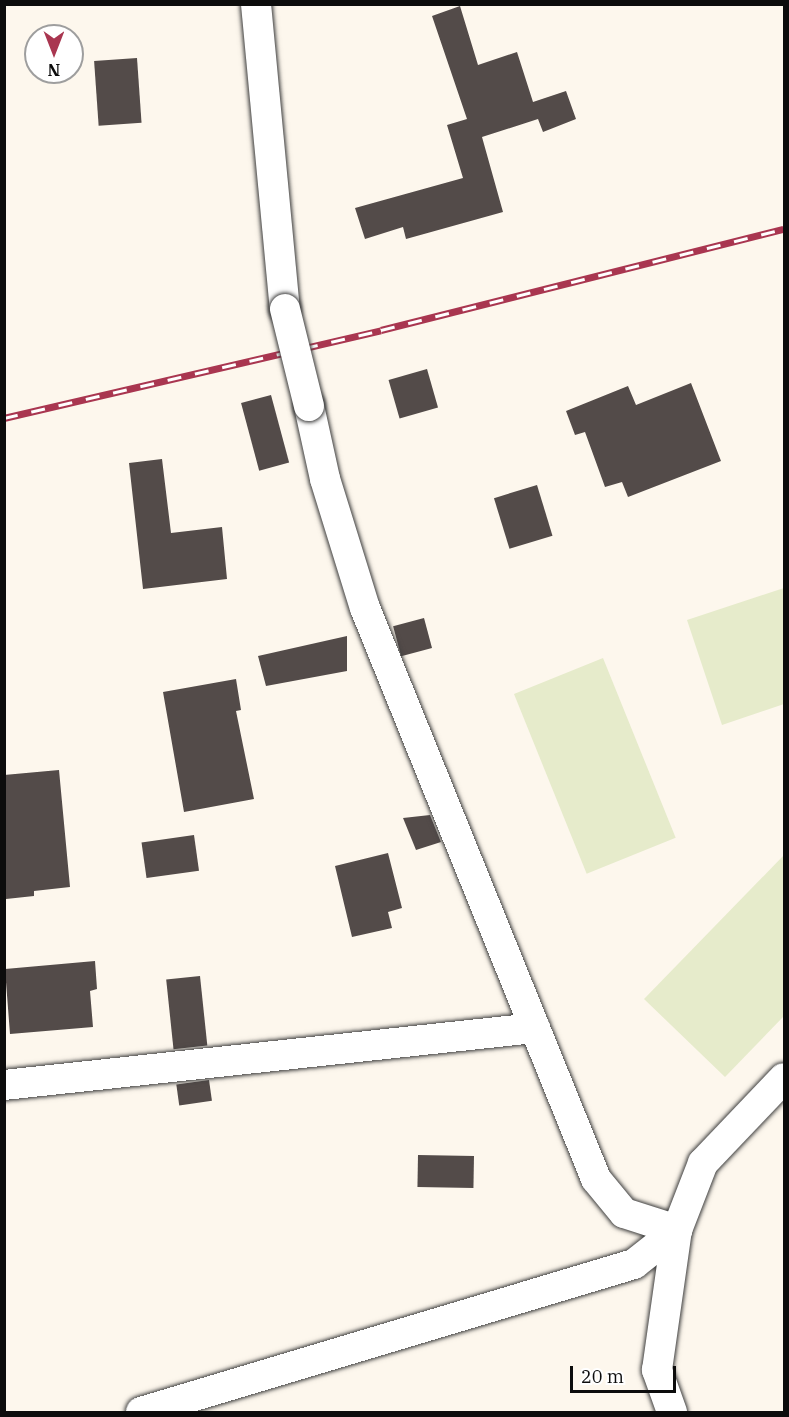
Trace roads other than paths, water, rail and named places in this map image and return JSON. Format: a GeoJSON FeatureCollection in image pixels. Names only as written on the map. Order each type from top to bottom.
{"type":"FeatureCollection","features":[{"type":"Feature","properties":{"kind":"street"},"geometry":{"type":"LineString","coordinates":[[256,4],[285,309],[325,479],[365,608],[596,1179],[624,1213],[677,1230]]}},
{"type":"Feature","properties":{"kind":"street"},"geometry":{"type":"LineString","coordinates":[[4,1085],[535,1028]]}},
{"type":"Feature","properties":{"kind":"street"},"geometry":{"type":"LineString","coordinates":[[672,1413],[657,1370],[677,1230],[703,1163],[784,1078]]}},
{"type":"Feature","properties":{"kind":"street"},"geometry":{"type":"LineString","coordinates":[[141,1413],[634,1264],[677,1230]]}},
{"type":"Feature","properties":{"kind":"railway"},"geometry":{"type":"LineString","coordinates":[[4,418],[381,330],[784,229]]}}]}
